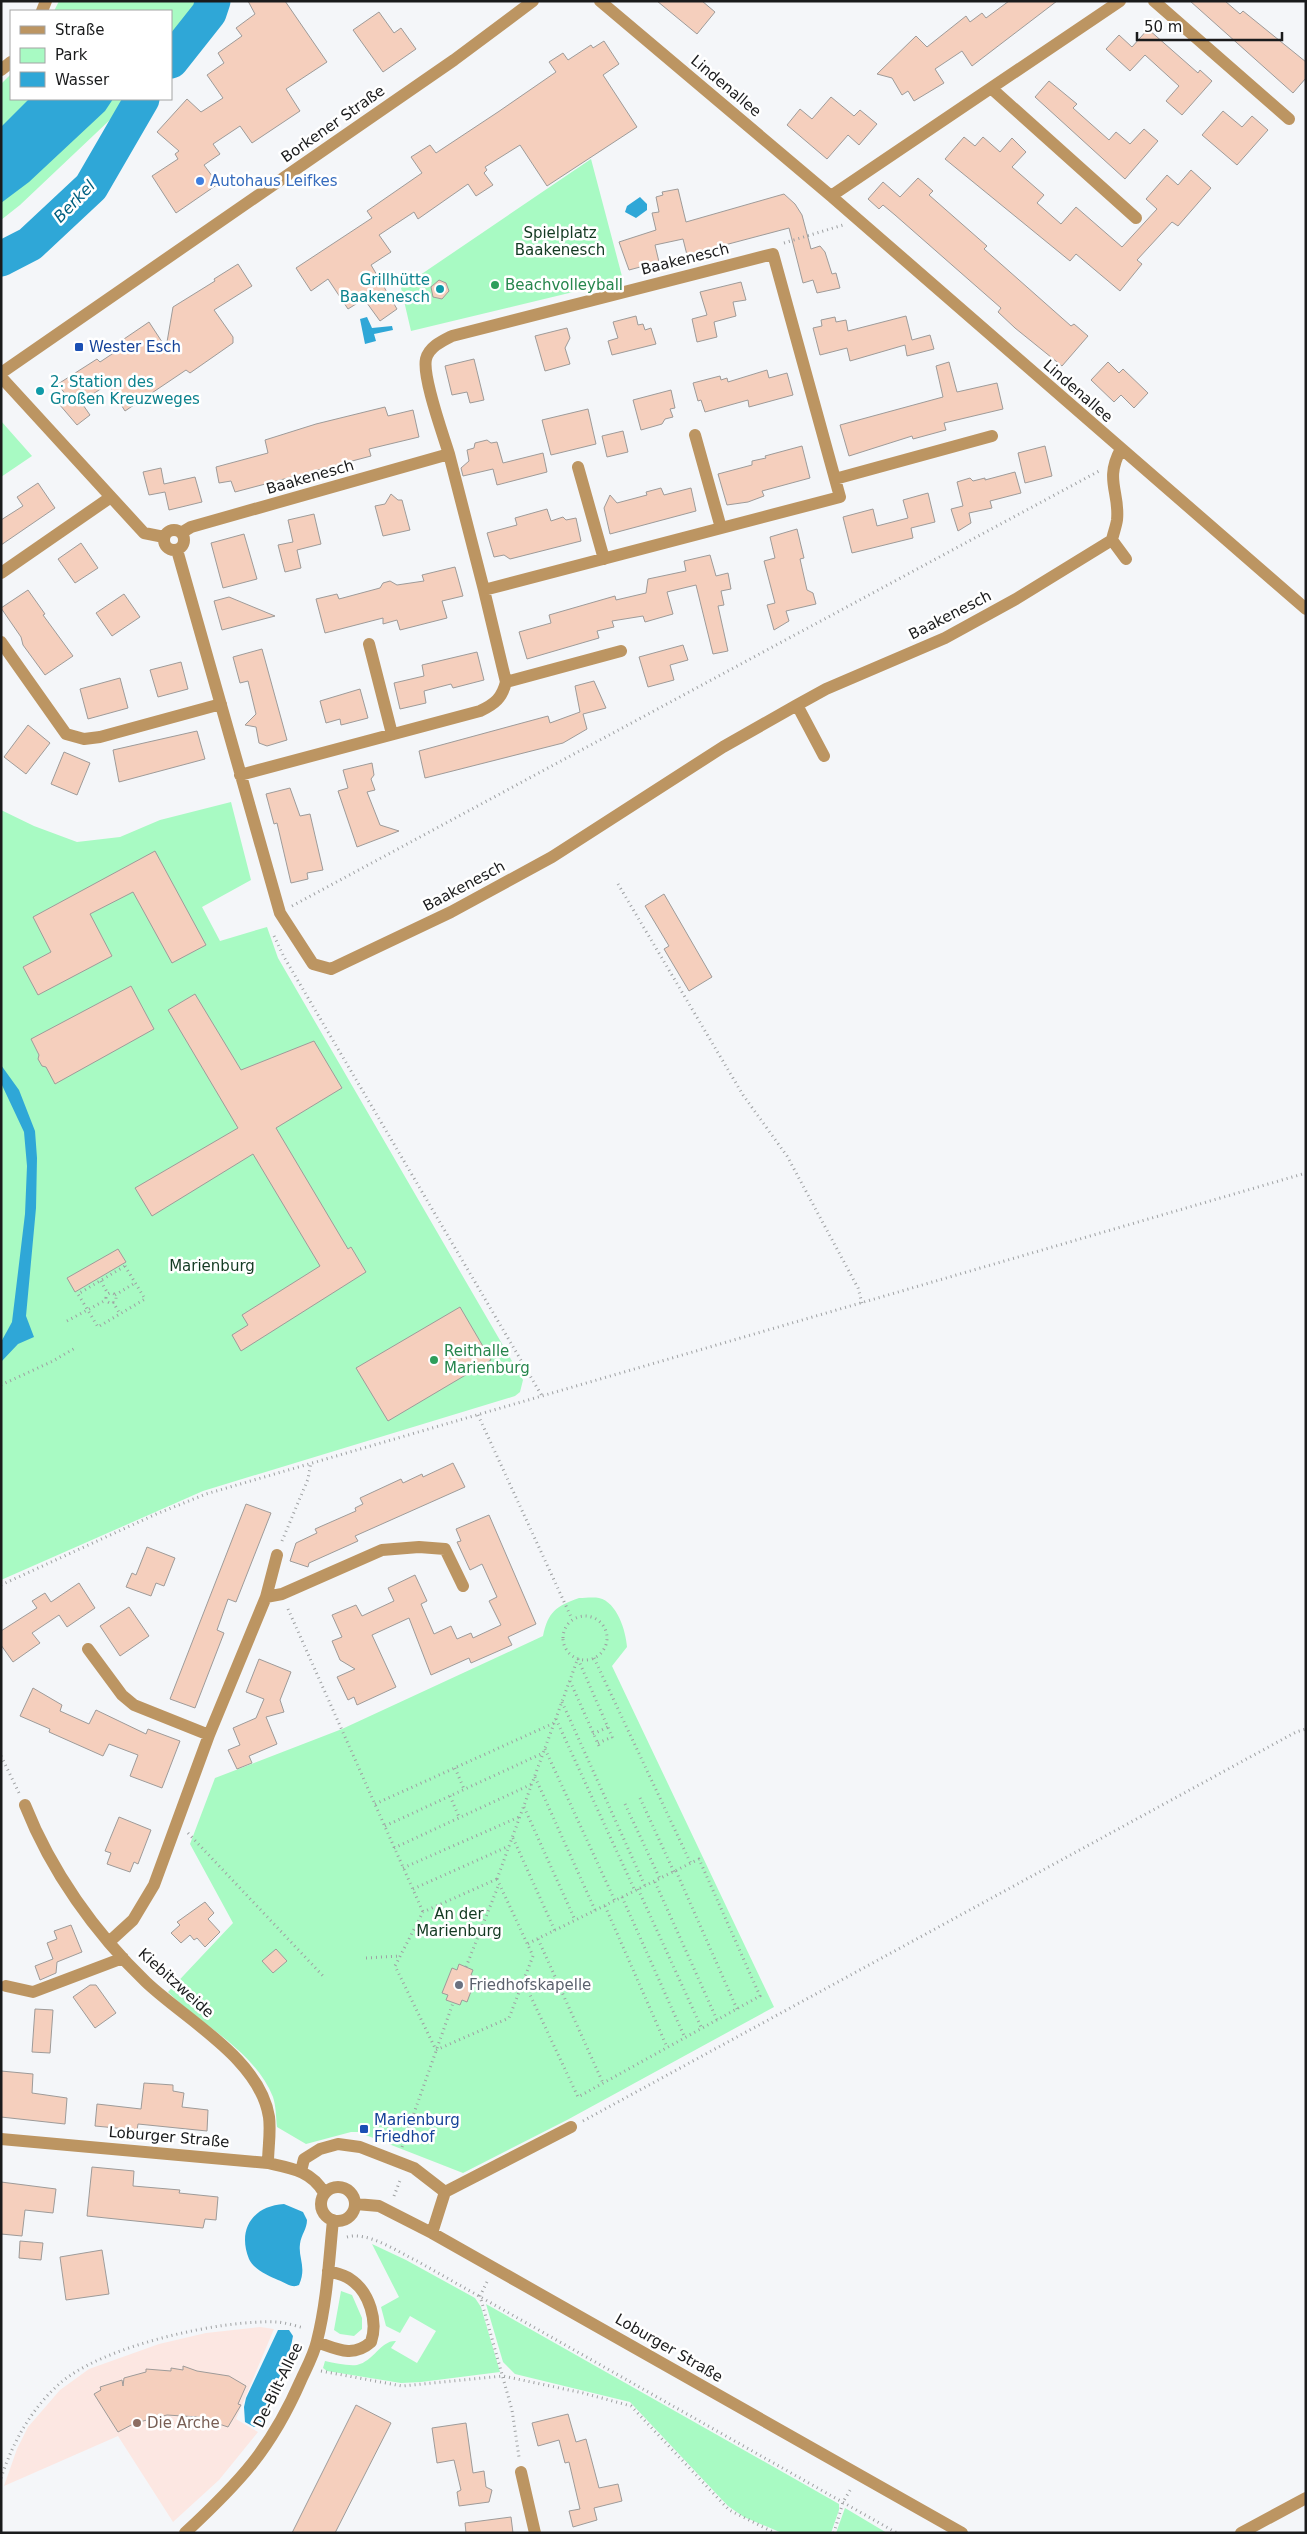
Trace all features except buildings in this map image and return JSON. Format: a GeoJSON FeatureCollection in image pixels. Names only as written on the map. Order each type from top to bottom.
{"type":"FeatureCollection","features":[{"type":"Feature","properties":{"kind":"street","name":"Borkener Straße"},"geometry":{"type":"LineString","coordinates":[[1,373],[454,60],[533,1]]}},
{"type":"Feature","properties":{"kind":"street","name":"Lindenallee"},"geometry":{"type":"LineString","coordinates":[[600,1],[831,196],[1306,608]]}},
{"type":"Feature","properties":{"kind":"street"},"geometry":{"type":"LineString","coordinates":[[831,196],[1120,1]]}},
{"type":"Feature","properties":{"kind":"street"},"geometry":{"type":"LineString","coordinates":[[1154,1],[1289,119]]}},
{"type":"Feature","properties":{"kind":"street"},"geometry":{"type":"LineString","coordinates":[[991,88],[1136,218]]}},
{"type":"Feature","properties":{"kind":"street"},"geometry":{"type":"LineString","coordinates":[[484,590],[840,497],[773,254]]}},
{"type":"Feature","properties":{"kind":"street","name":"Baakenesch"},"geometry":{"type":"LineString","coordinates":[[506,682],[449,454],[426,376],[426,358],[434,346],[452,336],[773,254]]}},
{"type":"Feature","properties":{"kind":"street","name":"Baakenesch"},"geometry":{"type":"LineString","coordinates":[[1,377],[144,533],[164,537]]}},
{"type":"Feature","properties":{"kind":"street"},"geometry":{"type":"LineString","coordinates":[[695,435],[721,528]]}},
{"type":"Feature","properties":{"kind":"street"},"geometry":{"type":"LineString","coordinates":[[835,479],[992,436]]}},
{"type":"Feature","properties":{"kind":"street"},"geometry":{"type":"LineString","coordinates":[[1121,449],[1113,464],[1113,490],[1117,519],[1112,540],[1126,559]]}},
{"type":"Feature","properties":{"kind":"street","name":"Baakenesch"},"geometry":{"type":"LineString","coordinates":[[164,537],[170,531],[181,532],[191,527],[449,454]]}},
{"type":"Feature","properties":{"kind":"street"},"geometry":{"type":"LineString","coordinates":[[578,467],[604,559]]}},
{"type":"Feature","properties":{"kind":"street"},"geometry":{"type":"LineString","coordinates":[[1,573],[111,497]]}},
{"type":"Feature","properties":{"kind":"street","name":"Baakenesch"},"geometry":{"type":"LineString","coordinates":[[164,537],[166,546],[170,550],[177,550],[184,544],[181,532]]}},
{"type":"Feature","properties":{"kind":"street","name":"Baakenesch"},"geometry":{"type":"LineString","coordinates":[[177,550],[280,913],[313,964],[331,969],[451,912],[552,857],[723,747],[796,705],[826,689],[946,638],[1016,599],[1112,540]]}},
{"type":"Feature","properties":{"kind":"street"},"geometry":{"type":"LineString","coordinates":[[1,642],[66,734],[84,739],[100,737],[221,704]]}},
{"type":"Feature","properties":{"kind":"street"},"geometry":{"type":"LineString","coordinates":[[369,644],[392,734]]}},
{"type":"Feature","properties":{"kind":"street"},"geometry":{"type":"LineString","coordinates":[[240,775],[480,711],[493,705],[503,695],[506,682],[621,651]]}},
{"type":"Feature","properties":{"kind":"street"},"geometry":{"type":"LineString","coordinates":[[796,705],[824,756]]}},
{"type":"Feature","properties":{"kind":"street"},"geometry":{"type":"LineString","coordinates":[[266,1597],[282,1594],[382,1550],[419,1548],[445,1550],[463,1586]]}},
{"type":"Feature","properties":{"kind":"street"},"geometry":{"type":"LineString","coordinates":[[108,1942],[133,1920],[154,1885],[208,1735],[266,1597],[277,1555]]}},
{"type":"Feature","properties":{"kind":"street"},"geometry":{"type":"LineString","coordinates":[[88,1649],[122,1695],[134,1705],[208,1735]]}},
{"type":"Feature","properties":{"kind":"street","name":"Kiebitzweide"},"geometry":{"type":"LineString","coordinates":[[25,1805],[37,1835],[70,1889],[108,1942],[147,1982],[224,2046],[250,2075],[257,2086],[269,2116],[268,2163]]}},
{"type":"Feature","properties":{"kind":"street"},"geometry":{"type":"LineString","coordinates":[[6,1986],[33,1992],[124,1958]]}},
{"type":"Feature","properties":{"kind":"street"},"geometry":{"type":"LineString","coordinates":[[432,2232],[445,2192],[571,2127]]}},
{"type":"Feature","properties":{"kind":"street","name":"Loburger Straße"},"geometry":{"type":"LineString","coordinates":[[1,2139],[268,2163],[302,2171],[313,2178],[324,2193]]}},
{"type":"Feature","properties":{"kind":"street"},"geometry":{"type":"LineString","coordinates":[[302,2171],[304,2159],[320,2149],[338,2144],[360,2147],[414,2168],[445,2192]]}},
{"type":"Feature","properties":{"kind":"street"},"geometry":{"type":"LineString","coordinates":[[333,2187],[344,2187],[352,2193],[356,2204],[348,2218],[333,2220],[322,2209],[324,2193],[333,2187]]}},
{"type":"Feature","properties":{"kind":"street","name":"Loburger Straße"},"geometry":{"type":"LineString","coordinates":[[356,2204],[380,2206],[432,2232],[962,2533]]}},
{"type":"Feature","properties":{"kind":"street","name":"De-Bilt-Allee"},"geometry":{"type":"LineString","coordinates":[[185,2533],[226,2496],[253,2465],[287,2412],[317,2342],[328,2271],[333,2220]]}},
{"type":"Feature","properties":{"kind":"street"},"geometry":{"type":"LineString","coordinates":[[317,2342],[347,2352],[356,2352],[370,2342],[375,2329],[370,2307],[364,2295],[351,2279],[328,2271]]}},
{"type":"Feature","properties":{"kind":"street"},"geometry":{"type":"LineString","coordinates":[[521,2472],[535,2533]]}},
{"type":"Feature","properties":{"kind":"street"},"geometry":{"type":"LineString","coordinates":[[1241,2533],[1306,2498]]}},
{"type":"Feature","properties":{"kind":"path"},"geometry":{"type":"LineString","coordinates":[[773,254],[784,243],[857,219]]}},
{"type":"Feature","properties":{"kind":"path"},"geometry":{"type":"LineString","coordinates":[[280,913],[1113,464]]}},
{"type":"Feature","properties":{"kind":"path"},"geometry":{"type":"LineString","coordinates":[[618,884],[743,1095],[787,1156],[858,1288],[862,1303]]}},
{"type":"Feature","properties":{"kind":"path"},"geometry":{"type":"LineString","coordinates":[[271,930],[284,957],[542,1396]]}},
{"type":"Feature","properties":{"kind":"path"},"geometry":{"type":"LineString","coordinates":[[1,1585],[154,1515],[206,1494],[1306,1174]]}},
{"type":"Feature","properties":{"kind":"path"},"geometry":{"type":"LineString","coordinates":[[126,1266],[136,1283],[145,1299],[98,1327],[78,1294],[126,1266]]}},
{"type":"Feature","properties":{"kind":"path"},"geometry":{"type":"LineString","coordinates":[[100,1281],[108,1294],[114,1295],[136,1283]]}},
{"type":"Feature","properties":{"kind":"path"},"geometry":{"type":"LineString","coordinates":[[67,1321],[106,1300],[108,1294]]}},
{"type":"Feature","properties":{"kind":"path"},"geometry":{"type":"LineString","coordinates":[[114,1295],[113,1302],[120,1314]]}},
{"type":"Feature","properties":{"kind":"path"},"geometry":{"type":"LineString","coordinates":[[106,1300],[113,1302]]}},
{"type":"Feature","properties":{"kind":"path"},"geometry":{"type":"LineString","coordinates":[[1,1385],[53,1361],[75,1348]]}},
{"type":"Feature","properties":{"kind":"path"},"geometry":{"type":"LineString","coordinates":[[478,1415],[572,1620]]}},
{"type":"Feature","properties":{"kind":"path"},"geometry":{"type":"LineString","coordinates":[[277,1555],[308,1479],[311,1462]]}},
{"type":"Feature","properties":{"kind":"path"},"geometry":{"type":"LineString","coordinates":[[282,1594],[423,1912]]}},
{"type":"Feature","properties":{"kind":"path"},"geometry":{"type":"LineString","coordinates":[[586,1616],[599,1621],[604,1626],[607,1641],[600,1653],[594,1658],[578,1658],[567,1651],[562,1638],[564,1631],[572,1620],[586,1616]]}},
{"type":"Feature","properties":{"kind":"path"},"geometry":{"type":"LineString","coordinates":[[436,2050],[509,2018],[524,1982],[533,1956],[497,1879],[578,1658]]}},
{"type":"Feature","properties":{"kind":"path"},"geometry":{"type":"LineString","coordinates":[[570,1682],[599,1744],[613,1738],[578,1658]]}},
{"type":"Feature","properties":{"kind":"path"},"geometry":{"type":"LineString","coordinates":[[594,1658],[691,1864]]}},
{"type":"Feature","properties":{"kind":"path"},"geometry":{"type":"LineString","coordinates":[[562,1702],[645,1886]]}},
{"type":"Feature","properties":{"kind":"path"},"geometry":{"type":"LineString","coordinates":[[556,1718],[702,2028]]}},
{"type":"Feature","properties":{"kind":"path"},"geometry":{"type":"LineString","coordinates":[[375,1804],[554,1722]]}},
{"type":"Feature","properties":{"kind":"path"},"geometry":{"type":"LineString","coordinates":[[594,1734],[608,1727]]}},
{"type":"Feature","properties":{"kind":"path"},"geometry":{"type":"LineString","coordinates":[[571,2127],[1296,1732],[1306,1729]]}},
{"type":"Feature","properties":{"kind":"path"},"geometry":{"type":"LineString","coordinates":[[384,1826],[544,1750]]}},
{"type":"Feature","properties":{"kind":"path"},"geometry":{"type":"LineString","coordinates":[[544,1750],[615,1901]]}},
{"type":"Feature","properties":{"kind":"path"},"geometry":{"type":"LineString","coordinates":[[1,1756],[25,1805]]}},
{"type":"Feature","properties":{"kind":"path"},"geometry":{"type":"LineString","coordinates":[[455,1768],[464,1789]]}},
{"type":"Feature","properties":{"kind":"path"},"geometry":{"type":"LineString","coordinates":[[535,1776],[595,1911]]}},
{"type":"Feature","properties":{"kind":"path"},"geometry":{"type":"LineString","coordinates":[[394,1848],[532,1784]]}},
{"type":"Feature","properties":{"kind":"path"},"geometry":{"type":"LineString","coordinates":[[450,1796],[459,1818]]}},
{"type":"Feature","properties":{"kind":"path"},"geometry":{"type":"LineString","coordinates":[[640,1798],[737,2009]]}},
{"type":"Feature","properties":{"kind":"path"},"geometry":{"type":"LineString","coordinates":[[625,1804],[660,1879]]}},
{"type":"Feature","properties":{"kind":"path"},"geometry":{"type":"LineString","coordinates":[[524,1806],[575,1920]]}},
{"type":"Feature","properties":{"kind":"path"},"geometry":{"type":"LineString","coordinates":[[403,1868],[520,1816]]}},
{"type":"Feature","properties":{"kind":"path"},"geometry":{"type":"LineString","coordinates":[[177,1822],[324,1977]]}},
{"type":"Feature","properties":{"kind":"path"},"geometry":{"type":"LineString","coordinates":[[512,1837],[555,1931]]}},
{"type":"Feature","properties":{"kind":"path"},"geometry":{"type":"LineString","coordinates":[[413,1889],[509,1845]]}},
{"type":"Feature","properties":{"kind":"path"},"geometry":{"type":"LineString","coordinates":[[524,1982],[578,2096],[760,1996],[699,1860],[527,1944]]}},
{"type":"Feature","properties":{"kind":"path"},"geometry":{"type":"LineString","coordinates":[[436,2050],[395,1966],[423,1912],[497,1879]]}},
{"type":"Feature","properties":{"kind":"path"},"geometry":{"type":"LineString","coordinates":[[655,1881],[717,2020]]}},
{"type":"Feature","properties":{"kind":"path"},"geometry":{"type":"LineString","coordinates":[[466,1967],[499,1884]]}},
{"type":"Feature","properties":{"kind":"path"},"geometry":{"type":"LineString","coordinates":[[622,1897],[685,2038]]}},
{"type":"Feature","properties":{"kind":"path"},"geometry":{"type":"LineString","coordinates":[[605,1906],[667,2048]]}},
{"type":"Feature","properties":{"kind":"path"},"geometry":{"type":"LineString","coordinates":[[538,1939],[603,2083]]}},
{"type":"Feature","properties":{"kind":"path"},"geometry":{"type":"LineString","coordinates":[[366,1958],[400,1956]]}},
{"type":"Feature","properties":{"kind":"path"},"geometry":{"type":"LineString","coordinates":[[388,2210],[436,2050],[453,2003]]}},
{"type":"Feature","properties":{"kind":"path"},"geometry":{"type":"LineString","coordinates":[[331,2241],[355,2235],[372,2240],[417,2261],[897,2533]]}},
{"type":"Feature","properties":{"kind":"path"},"geometry":{"type":"LineString","coordinates":[[480,2296],[512,2410],[521,2472]]}},
{"type":"Feature","properties":{"kind":"path"},"geometry":{"type":"LineString","coordinates":[[1,2478],[11,2448],[31,2415],[59,2384],[98,2360],[154,2341],[210,2328],[248,2323],[280,2322],[307,2329],[303,2336]]}},
{"type":"Feature","properties":{"kind":"path"},"geometry":{"type":"LineString","coordinates":[[296,2350],[288,2365],[402,2386],[503,2376],[583,2393],[631,2406],[729,2510],[775,2533]]}},
{"type":"Feature","properties":{"kind":"path"},"geometry":{"type":"LineString","coordinates":[[834,2533],[843,2502],[859,2475]]}},
{"type":"Feature","properties":{"kind":"shaded area","name":"Die Arche"},"geometry":{"type":"Polygon","coordinates":[[[260,2327],[274,2329],[236,2419],[258,2432],[219,2480],[173,2522],[118,2436],[4,2486],[17,2449],[28,2427],[60,2390],[89,2369],[159,2344],[206,2333],[260,2327]]]}},
{"type":"Feature","properties":{"kind":"green space"},"geometry":{"type":"Polygon","coordinates":[[[59,1],[207,1],[172,49],[172,10],[54,10],[59,1]]]}},
{"type":"Feature","properties":{"kind":"green space"},"geometry":{"type":"Polygon","coordinates":[[[10,75],[10,100],[131,100],[20,205],[1,220],[1,84],[10,75]]]}},
{"type":"Feature","properties":{"kind":"green space","name":"Spielplatz Baakenesch"},"geometry":{"type":"Polygon","coordinates":[[[591,159],[623,280],[411,331],[401,288],[591,159]]]}},
{"type":"Feature","properties":{"kind":"green space"},"geometry":{"type":"Polygon","coordinates":[[[1,421],[32,456],[1,477],[1,421]]]}},
{"type":"Feature","properties":{"kind":"green space","name":"Marienburg"},"geometry":{"type":"Polygon","coordinates":[[[231,802],[251,880],[202,907],[220,941],[267,927],[278,958],[523,1380],[520,1392],[515,1396],[203,1491],[1,1580],[1,810],[34,826],[77,842],[120,837],[160,820],[231,802]]]}},
{"type":"Feature","properties":{"kind":"green space","name":"An der Marienburg"},"geometry":{"type":"Polygon","coordinates":[[[579,1598],[599,1598],[611,1605],[616,1611],[625,1633],[627,1647],[612,1666],[774,2007],[567,2120],[463,2173],[358,2132],[351,2132],[306,2144],[277,2127],[273,2097],[264,2080],[253,2066],[240,2052],[168,1992],[233,1923],[190,1844],[215,1778],[342,1729],[543,1636],[554,1611],[564,1604],[579,1598]]]}},
{"type":"Feature","properties":{"kind":"green space"},"geometry":{"type":"Polygon","coordinates":[[[372,2244],[406,2260],[475,2298],[481,2307],[500,2372],[401,2383],[327,2371],[323,2368],[325,2361],[345,2365],[363,2363],[386,2344],[396,2341],[391,2348],[417,2363],[436,2331],[410,2316],[400,2333],[386,2326],[381,2307],[399,2297],[372,2244]]]}},
{"type":"Feature","properties":{"kind":"green space"},"geometry":{"type":"Polygon","coordinates":[[[341,2291],[352,2295],[362,2318],[362,2329],[354,2336],[340,2334],[334,2330],[341,2291]]]}},
{"type":"Feature","properties":{"kind":"green space"},"geometry":{"type":"Polygon","coordinates":[[[486,2304],[839,2504],[839,2510],[831,2533],[782,2533],[744,2517],[728,2506],[630,2402],[515,2374],[503,2362],[486,2304]]]}},
{"type":"Feature","properties":{"kind":"green space"},"geometry":{"type":"Polygon","coordinates":[[[845,2508],[887,2533],[836,2533],[845,2508]]]}},
{"type":"Feature","properties":{"kind":"water"},"geometry":{"type":"Polygon","coordinates":[[[28,100],[112,100],[105,111],[29,182],[1,203],[1,127],[28,100]]]}},
{"type":"Feature","properties":{"kind":"water"},"geometry":{"type":"Polygon","coordinates":[[[640,197],[647,204],[647,210],[636,218],[625,212],[627,206],[640,197]]]}},
{"type":"Feature","properties":{"kind":"water"},"geometry":{"type":"Polygon","coordinates":[[[367,317],[372,328],[392,326],[393,330],[374,334],[376,341],[365,344],[360,319],[367,317]]]}},
{"type":"Feature","properties":{"kind":"water"},"geometry":{"type":"Polygon","coordinates":[[[1,1065],[19,1090],[35,1131],[37,1158],[36,1208],[26,1316],[34,1337],[18,1344],[1,1362],[1,1342],[12,1322],[25,1214],[27,1166],[24,1132],[1,1083],[1,1065]]]}},
{"type":"Feature","properties":{"kind":"water"},"geometry":{"type":"Polygon","coordinates":[[[284,2204],[303,2212],[307,2220],[300,2244],[301,2279],[299,2285],[296,2286],[287,2284],[258,2269],[251,2263],[246,2248],[245,2238],[247,2229],[250,2221],[256,2214],[264,2209],[284,2204]]]}},
{"type":"Feature","properties":{"kind":"water"},"geometry":{"type":"Polygon","coordinates":[[[278,2330],[289,2330],[293,2336],[291,2346],[266,2416],[259,2425],[254,2427],[245,2422],[244,2407],[246,2398],[278,2330]]]}},
{"type":"Feature","properties":{"kind":"waterway","name":"Berkel"},"geometry":{"type":"LineString","coordinates":[[172,60],[209,13],[213,1]]}},
{"type":"Feature","properties":{"kind":"waterway","name":"Berkel"},"geometry":{"type":"LineString","coordinates":[[1,259],[30,244],[91,187],[141,100]]}},
{"type":"Feature","properties":{"kind":"place","name":"Autohaus Leifkes"},"geometry":{"type":"Point","coordinates":[200,181]}},
{"type":"Feature","properties":{"kind":"place","name":"Beachvolleyball"},"geometry":{"type":"Point","coordinates":[495,285]}},
{"type":"Feature","properties":{"kind":"place","name":"Grillhütte Baakenesch"},"geometry":{"type":"Point","coordinates":[440,289]}},
{"type":"Feature","properties":{"kind":"place","name":"Wester Esch"},"geometry":{"type":"Point","coordinates":[79,347]}},
{"type":"Feature","properties":{"kind":"place","name":"2. Station des Großen Kreuzweges"},"geometry":{"type":"Point","coordinates":[40,391]}},
{"type":"Feature","properties":{"kind":"place","name":"Reithalle Marienburg"},"geometry":{"type":"Point","coordinates":[434,1360]}},
{"type":"Feature","properties":{"kind":"place","name":"Friedhofskapelle"},"geometry":{"type":"Point","coordinates":[459,1985]}},
{"type":"Feature","properties":{"kind":"place","name":"Marienburg Friedhof"},"geometry":{"type":"Point","coordinates":[364,2129]}},
{"type":"Feature","properties":{"kind":"place","name":"Die Arche"},"geometry":{"type":"Point","coordinates":[137,2423]}}]}
